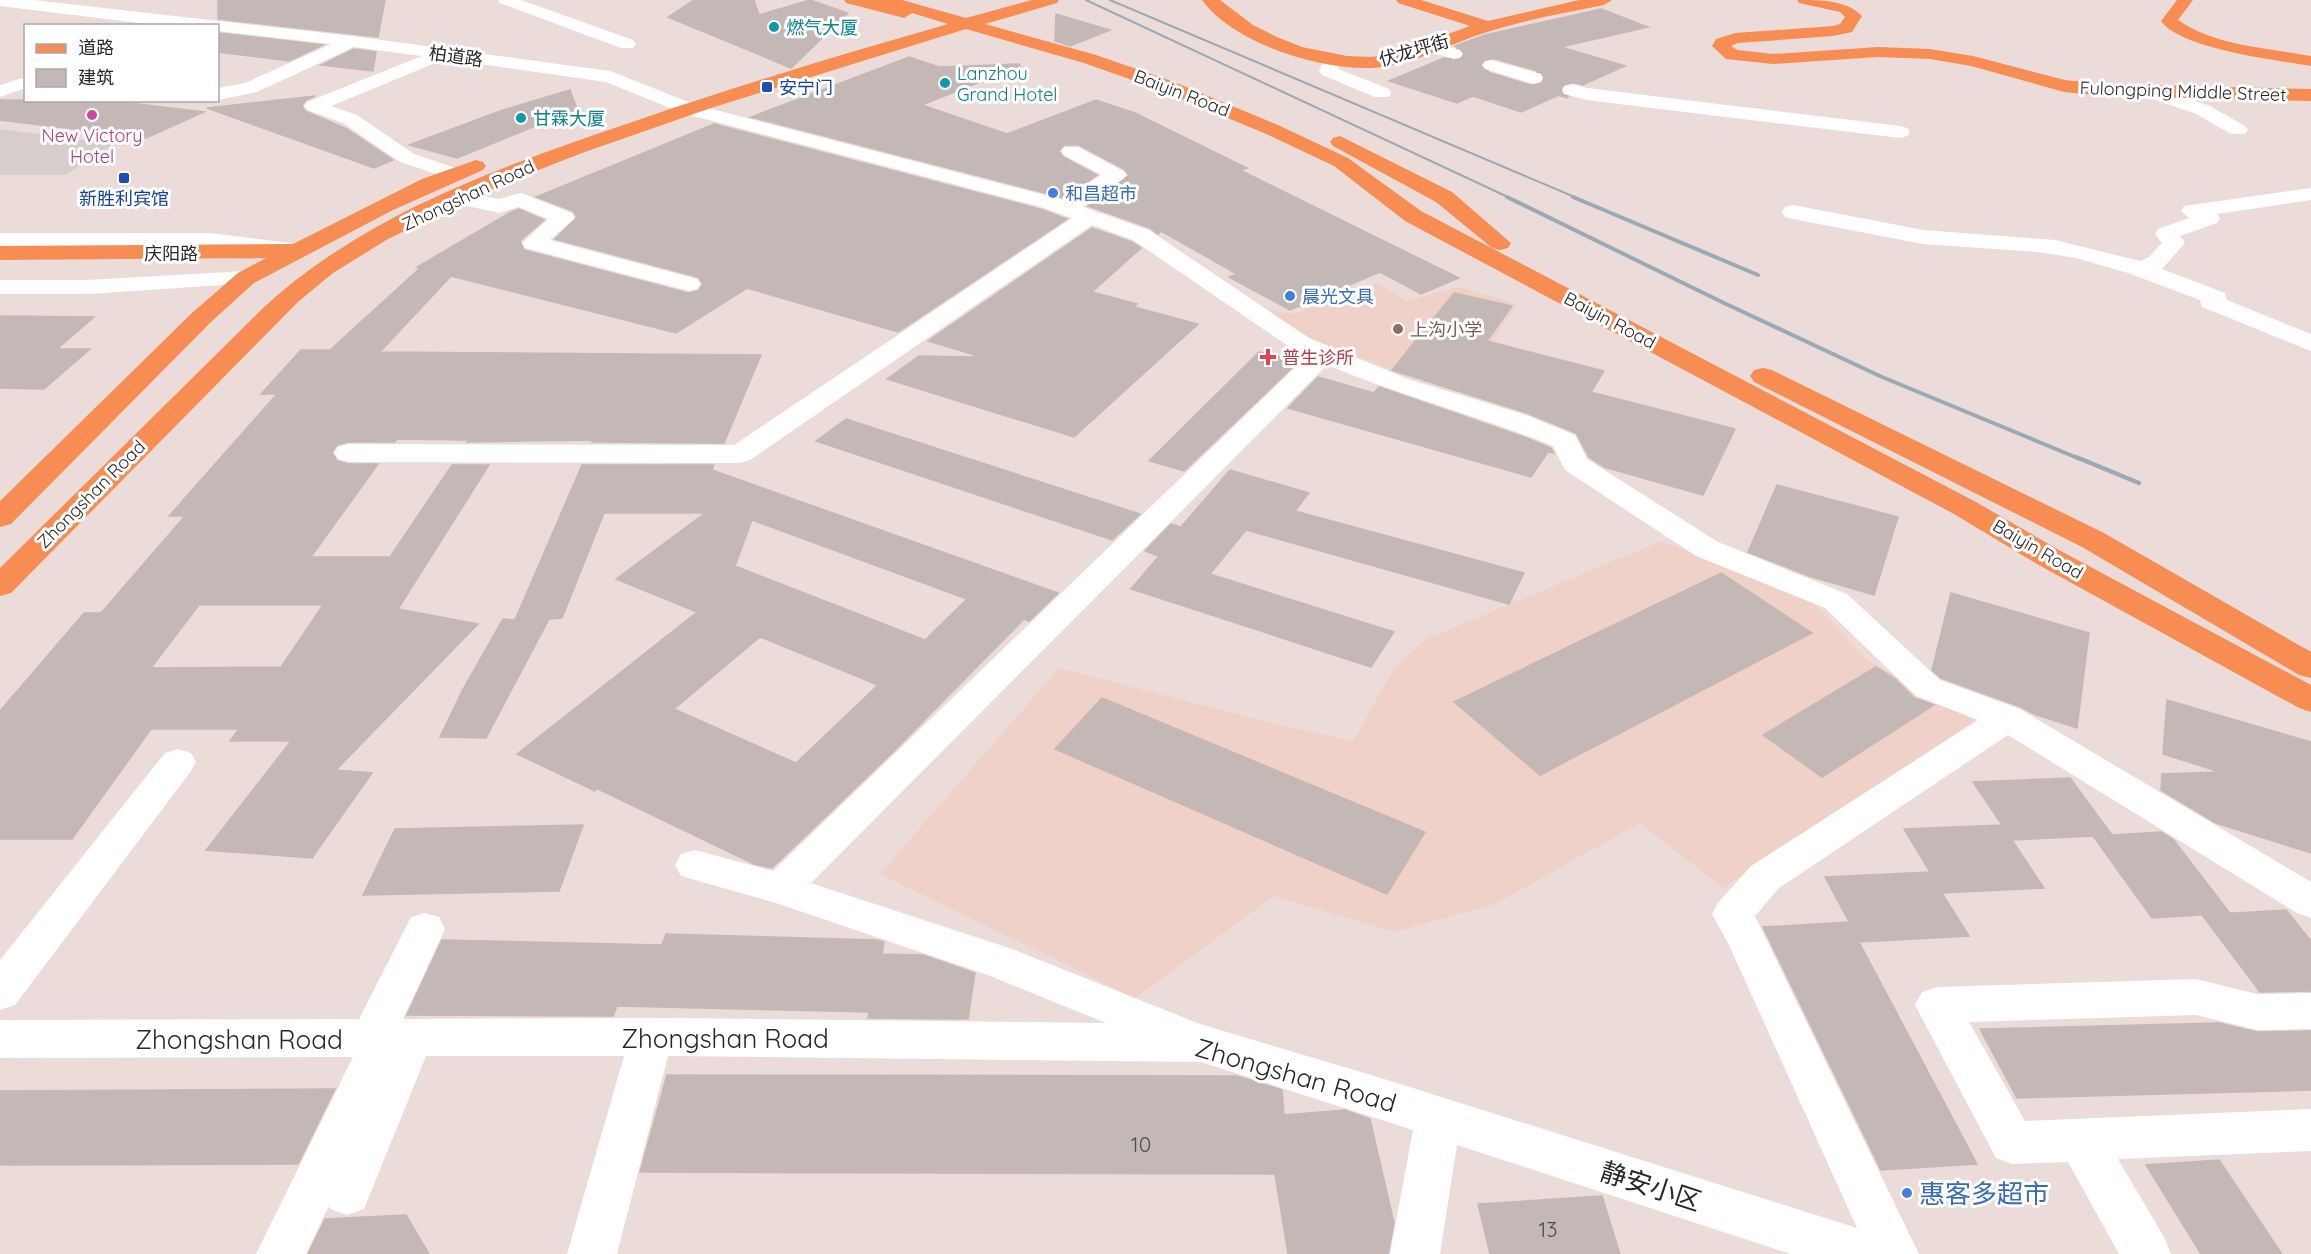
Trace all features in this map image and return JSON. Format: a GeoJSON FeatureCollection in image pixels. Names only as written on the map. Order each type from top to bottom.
{"type":"FeatureCollection","features":[{"type":"Feature","properties":{"kind":"main road"},"geometry":{"type":"LineString","coordinates":[[852,0],[924,18],[959,17]]}},
{"type":"Feature","properties":{"kind":"main road","name":"Baiyin Road"},"geometry":{"type":"LineString","coordinates":[[884,0],[1090,59],[1156,82],[1271,129],[1344,168],[1464,225],[2093,540],[2311,667]]}},
{"type":"Feature","properties":{"kind":"main road","name":"Baiyin Road"},"geometry":{"type":"LineString","coordinates":[[911,0],[1101,56],[1178,82],[1284,125],[1413,216],[1965,508],[2048,557],[2311,700]]}},
{"type":"Feature","properties":{"kind":"main road"},"geometry":{"type":"LineString","coordinates":[[936,0],[959,17],[1216,117],[1317,171]]}},
{"type":"Feature","properties":{"kind":"main road","name":"Zhongshan Road"},"geometry":{"type":"LineString","coordinates":[[0,518],[202,317],[246,278],[386,205],[454,174],[640,108],[678,105],[991,8],[1052,0]]}},
{"type":"Feature","properties":{"kind":"main road","name":"伏龙坪街"},"geometry":{"type":"LineString","coordinates":[[1210,0],[1225,16],[1268,40],[1297,51],[1332,59],[1381,61],[1433,47],[1488,26]]}},
{"type":"Feature","properties":{"kind":"main road"},"geometry":{"type":"LineString","coordinates":[[1404,0],[1488,26],[1604,0]]}},
{"type":"Feature","properties":{"kind":"main road","name":"Fulongping Middle Street"},"geometry":{"type":"LineString","coordinates":[[1805,0],[1846,8],[1854,16],[1846,28],[1833,31],[1735,38],[1722,43],[1721,46],[1732,55],[1773,59],[1878,52],[1930,54],[1973,61],[2064,86],[2149,91],[2311,95]]}},
{"type":"Feature","properties":{"kind":"main road","name":"Fulongping Middle Street"},"geometry":{"type":"LineString","coordinates":[[2185,0],[2169,21],[2185,32],[2212,41],[2311,61]]}},
{"type":"Feature","properties":{"kind":"main road"},"geometry":{"type":"LineString","coordinates":[[991,8],[1266,106],[1422,184],[1444,197],[1500,243]]}},
{"type":"Feature","properties":{"kind":"main road","name":"Zhongshan Road"},"geometry":{"type":"LineString","coordinates":[[0,586],[268,318],[342,257],[427,211],[508,174],[678,105],[924,18]]}},
{"type":"Feature","properties":{"kind":"main road"},"geometry":{"type":"LineString","coordinates":[[2234,92],[2311,101]]}},
{"type":"Feature","properties":{"kind":"main road","name":"庆阳路"},"geometry":{"type":"LineString","coordinates":[[0,253],[297,251],[342,257]]}},
{"type":"Feature","properties":{"kind":"main road","name":"庆阳路"},"geometry":{"type":"LineString","coordinates":[[0,272],[158,272],[246,278],[301,289]]}},
{"type":"Feature","properties":{"kind":"street"},"geometry":{"type":"LineString","coordinates":[[104,14],[143,0]]}},
{"type":"Feature","properties":{"kind":"street"},"geometry":{"type":"LineString","coordinates":[[506,0],[627,44]]}},
{"type":"Feature","properties":{"kind":"street"},"geometry":{"type":"LineString","coordinates":[[0,1],[192,24]]}},
{"type":"Feature","properties":{"kind":"street","name":"柏道路"},"geometry":{"type":"LineString","coordinates":[[219,26],[352,41],[610,77],[678,105],[982,183],[1078,212],[1141,235],[1300,343],[1399,385],[1516,422],[1565,441],[1575,464],[1707,549],[1836,602],[1928,688],[2007,718],[2311,902]]}},
{"type":"Feature","properties":{"kind":"street"},"geometry":{"type":"LineString","coordinates":[[219,94],[250,88],[352,41]]}},
{"type":"Feature","properties":{"kind":"street"},"geometry":{"type":"LineString","coordinates":[[1433,47],[1454,54]]}},
{"type":"Feature","properties":{"kind":"street"},"geometry":{"type":"LineString","coordinates":[[443,54],[314,106],[350,119],[407,158],[454,174]]}},
{"type":"Feature","properties":{"kind":"street"},"geometry":{"type":"LineString","coordinates":[[1332,59],[1328,71],[1382,93]]}},
{"type":"Feature","properties":{"kind":"street"},"geometry":{"type":"LineString","coordinates":[[1491,65],[1534,78]]}},
{"type":"Feature","properties":{"kind":"street"},"geometry":{"type":"LineString","coordinates":[[0,91],[24,83]]}},
{"type":"Feature","properties":{"kind":"street"},"geometry":{"type":"LineString","coordinates":[[1571,90],[1900,132]]}},
{"type":"Feature","properties":{"kind":"street"},"geometry":{"type":"LineString","coordinates":[[2149,91],[2204,110],[2238,130]]}},
{"type":"Feature","properties":{"kind":"street"},"geometry":{"type":"LineString","coordinates":[[348,453],[740,454],[1078,212],[1116,175],[1071,151]]}},
{"type":"Feature","properties":{"kind":"street"},"geometry":{"type":"LineString","coordinates":[[2143,270],[2157,262],[2174,243],[2166,234],[2209,218],[2192,211],[2311,194]]}},
{"type":"Feature","properties":{"kind":"street"},"geometry":{"type":"LineString","coordinates":[[458,197],[499,206],[521,200],[564,218],[533,243],[689,284]]}},
{"type":"Feature","properties":{"kind":"street"},"geometry":{"type":"LineString","coordinates":[[1793,212],[1925,237],[2007,242],[2057,248],[2143,270],[2216,298],[2211,302],[2311,343]]}},
{"type":"Feature","properties":{"kind":"street"},"geometry":{"type":"LineString","coordinates":[[0,240],[209,240],[297,251]]}},
{"type":"Feature","properties":{"kind":"street"},"geometry":{"type":"LineString","coordinates":[[0,287],[87,287],[246,278]]}},
{"type":"Feature","properties":{"kind":"street"},"geometry":{"type":"LineString","coordinates":[[780,889],[1323,354]]}},
{"type":"Feature","properties":{"kind":"street"},"geometry":{"type":"LineString","coordinates":[[1894,1254],[1747,939],[1732,915],[1765,877],[2007,718]]}},
{"type":"Feature","properties":{"kind":"street"},"geometry":{"type":"LineString","coordinates":[[0,992],[178,762]]}},
{"type":"Feature","properties":{"kind":"street"},"geometry":{"type":"LineString","coordinates":[[695,865],[780,889],[1000,962],[1201,1043]]}},
{"type":"Feature","properties":{"kind":"street"},"geometry":{"type":"LineString","coordinates":[[347,1192],[389,1038],[425,928]]}},
{"type":"Feature","properties":{"kind":"street"},"geometry":{"type":"LineString","coordinates":[[2311,1011],[2257,1012],[2196,997],[1937,1005],[2012,1143],[2311,1130]]}},
{"type":"Feature","properties":{"kind":"street"},"geometry":{"type":"LineString","coordinates":[[592,1254],[651,1037]]}},
{"type":"Feature","properties":{"kind":"street","name":"Zhongshan Road"},"geometry":{"type":"LineString","coordinates":[[0,1040],[651,1037],[1201,1043],[1381,1098],[1438,1118]]}},
{"type":"Feature","properties":{"kind":"street"},"geometry":{"type":"LineString","coordinates":[[281,1254],[389,1038]]}},
{"type":"Feature","properties":{"kind":"street"},"geometry":{"type":"LineString","coordinates":[[1416,1253],[1438,1118]]}},
{"type":"Feature","properties":{"kind":"street","name":"静安小区"},"geometry":{"type":"LineString","coordinates":[[1438,1118],[1864,1254]]}},
{"type":"Feature","properties":{"kind":"street"},"geometry":{"type":"LineString","coordinates":[[2081,1140],[2146,1254]]}},
{"type":"Feature","properties":{"kind":"shaded area"},"geometry":{"type":"Polygon","coordinates":[[[0,129],[116,144],[65,175],[0,175],[0,129]]]}},
{"type":"Feature","properties":{"kind":"shaded area","name":"上沟小学"},"geometry":{"type":"Polygon","coordinates":[[[1377,283],[1406,301],[1459,287],[1518,304],[1456,392],[1321,344],[1264,310],[1294,314],[1377,283]]]}},
{"type":"Feature","properties":{"kind":"shaded area"},"geometry":{"type":"Polygon","coordinates":[[[1661,541],[1807,596],[1866,659],[1974,721],[1723,888],[1640,823],[1495,904],[1395,932],[1274,896],[1135,998],[880,874],[1059,668],[1288,727],[1353,741],[1394,669],[1424,640],[1661,541]]]}},
{"type":"Feature","properties":{"kind":"building"},"geometry":{"type":"Polygon","coordinates":[[[218,0],[385,0],[378,37],[218,19],[218,0]]]}},
{"type":"Feature","properties":{"kind":"building","name":"燃气大厦"},"geometry":{"type":"Polygon","coordinates":[[[694,0],[754,0],[759,15],[810,0],[848,13],[791,68],[668,17],[694,0]]]}},
{"type":"Feature","properties":{"kind":"building"},"geometry":{"type":"Polygon","coordinates":[[[1601,9],[1648,27],[1561,47],[1625,66],[1583,85],[1572,82],[1563,84],[1560,89],[1561,94],[1521,112],[1473,96],[1457,103],[1389,81],[1444,58],[1460,60],[1465,53],[1455,46],[1485,35],[1601,9]],[[1492,58],[1485,59],[1480,64],[1484,71],[1533,86],[1542,84],[1545,79],[1542,72],[1492,58]]]}},
{"type":"Feature","properties":{"kind":"building"},"geometry":{"type":"Polygon","coordinates":[[[1056,14],[1110,30],[1070,46],[1055,41],[1056,14]]]}},
{"type":"Feature","properties":{"kind":"building"},"geometry":{"type":"Polygon","coordinates":[[[219,33],[323,45],[289,61],[219,52],[219,33]]]}},
{"type":"Feature","properties":{"kind":"building"},"geometry":{"type":"Polygon","coordinates":[[[354,49],[376,52],[373,71],[321,65],[354,49]]]}},
{"type":"Feature","properties":{"kind":"building"},"geometry":{"type":"Polygon","coordinates":[[[909,57],[939,67],[1019,64],[1020,66],[922,105],[1007,134],[1096,100],[1135,113],[1247,168],[1240,170],[1459,278],[1421,294],[1380,272],[1290,310],[1229,277],[1237,274],[1161,231],[1158,234],[1150,228],[1088,206],[1129,175],[1124,169],[1079,145],[1064,145],[1059,151],[1063,157],[1097,175],[1064,198],[751,117],[909,57]]]}},
{"type":"Feature","properties":{"kind":"building","name":"甘霖大厦"},"geometry":{"type":"Polygon","coordinates":[[[570,90],[577,109],[457,158],[409,145],[503,110],[570,90]]]}},
{"type":"Feature","properties":{"kind":"building"},"geometry":{"type":"Polygon","coordinates":[[[315,96],[306,100],[302,105],[305,111],[347,129],[393,160],[374,168],[207,108],[315,96]]]}},
{"type":"Feature","properties":{"kind":"building","name":"New Victory Hotel"},"geometry":{"type":"Polygon","coordinates":[[[0,100],[122,102],[204,112],[146,138],[0,120],[0,100]]]}},
{"type":"Feature","properties":{"kind":"building"},"geometry":{"type":"Polygon","coordinates":[[[714,124],[1040,209],[1067,219],[898,332],[747,288],[676,333],[451,276],[380,352],[761,355],[724,443],[592,442],[593,440],[467,442],[468,440],[397,439],[395,442],[348,442],[337,445],[332,452],[337,461],[348,464],[378,464],[311,557],[390,557],[452,465],[489,465],[398,609],[478,624],[336,770],[372,773],[312,858],[206,850],[291,741],[230,741],[239,729],[151,729],[72,839],[0,839],[0,711],[84,613],[101,613],[185,516],[169,516],[277,394],[261,394],[301,350],[330,350],[420,268],[417,267],[519,209],[544,220],[520,241],[524,250],[688,293],[698,291],[703,284],[698,277],[555,239],[577,217],[573,211],[536,197],[714,124]],[[199,605],[151,668],[281,667],[323,605],[199,605]]]}},
{"type":"Feature","properties":{"kind":"building"},"geometry":{"type":"Polygon","coordinates":[[[1092,228],[1132,242],[1141,248],[1092,292],[1137,304],[1134,307],[1198,324],[1074,437],[887,379],[919,356],[975,357],[975,355],[928,341],[1092,228]]]}},
{"type":"Feature","properties":{"kind":"building"},"geometry":{"type":"Polygon","coordinates":[[[1454,293],[1512,306],[1487,341],[1604,371],[1591,392],[1735,429],[1703,495],[1604,467],[1589,457],[1576,433],[1527,413],[1392,370],[1454,293]]]}},
{"type":"Feature","properties":{"kind":"building"},"geometry":{"type":"Polygon","coordinates":[[[0,316],[94,317],[57,349],[90,349],[44,389],[0,388],[0,316]]]}},
{"type":"Feature","properties":{"kind":"building"},"geometry":{"type":"Polygon","coordinates":[[[1259,352],[1298,362],[1184,471],[1149,461],[1259,352]]]}},
{"type":"Feature","properties":{"kind":"building"},"geometry":{"type":"Polygon","coordinates":[[[1318,377],[1374,393],[1379,387],[1524,437],[1551,448],[1554,453],[1548,452],[1531,477],[1288,408],[1318,377]]]}},
{"type":"Feature","properties":{"kind":"building"},"geometry":{"type":"Polygon","coordinates":[[[846,419],[1140,514],[1112,540],[816,441],[846,419]]]}},
{"type":"Feature","properties":{"kind":"building"},"geometry":{"type":"Polygon","coordinates":[[[582,465],[714,465],[712,470],[1058,593],[1029,621],[1024,619],[893,752],[772,868],[754,864],[596,788],[595,791],[517,754],[697,612],[616,579],[705,513],[604,513],[562,618],[549,619],[486,738],[440,737],[462,691],[503,619],[515,620],[582,465]],[[752,520],[735,566],[925,640],[967,599],[752,520]],[[760,637],[674,709],[796,763],[878,685],[760,637]]]}},
{"type":"Feature","properties":{"kind":"building"},"geometry":{"type":"Polygon","coordinates":[[[1230,470],[1309,493],[1295,511],[1524,573],[1509,604],[1246,530],[1210,574],[1394,632],[1371,667],[1131,589],[1159,556],[1145,551],[1171,524],[1181,527],[1230,470]]]}},
{"type":"Feature","properties":{"kind":"building"},"geometry":{"type":"Polygon","coordinates":[[[1777,485],[1898,517],[1874,595],[1809,576],[1748,552],[1777,485]]]}},
{"type":"Feature","properties":{"kind":"building"},"geometry":{"type":"Polygon","coordinates":[[[1721,573],[1812,633],[1540,775],[1454,702],[1721,573]]]}},
{"type":"Feature","properties":{"kind":"building"},"geometry":{"type":"Polygon","coordinates":[[[1951,593],[2089,633],[2077,728],[1941,678],[1932,670],[1951,593]]]}},
{"type":"Feature","properties":{"kind":"building"},"geometry":{"type":"Polygon","coordinates":[[[1876,667],[1895,679],[1914,698],[1934,705],[1822,777],[1763,735],[1876,667]]]}},
{"type":"Feature","properties":{"kind":"building"},"geometry":{"type":"Polygon","coordinates":[[[1102,698],[1425,832],[1387,894],[1055,749],[1102,698]]]}},
{"type":"Feature","properties":{"kind":"building"},"geometry":{"type":"Polygon","coordinates":[[[2167,700],[2311,742],[2311,853],[2216,823],[2161,790],[2162,774],[2220,772],[2163,754],[2167,700]]]}},
{"type":"Feature","properties":{"kind":"building"},"geometry":{"type":"Polygon","coordinates":[[[2070,778],[2112,835],[2161,832],[2173,839],[2230,913],[2152,918],[2093,836],[2012,840],[2044,888],[1942,893],[1969,936],[1859,942],[1977,1164],[1881,1170],[1763,927],[1849,922],[1825,877],[1930,872],[1904,829],[2002,825],[1973,782],[2070,778]]]}},
{"type":"Feature","properties":{"kind":"building"},"geometry":{"type":"Polygon","coordinates":[[[583,825],[559,891],[363,895],[395,829],[583,825]]]}},
{"type":"Feature","properties":{"kind":"building"},"geometry":{"type":"Polygon","coordinates":[[[2286,910],[2311,941],[2311,991],[2260,992],[2202,915],[2286,910]]]}},
{"type":"Feature","properties":{"kind":"building"},"geometry":{"type":"Polygon","coordinates":[[[666,934],[877,940],[884,942],[882,954],[923,955],[975,973],[968,1019],[868,1018],[869,1012],[617,1006],[613,1016],[407,1015],[442,940],[662,945],[666,934]]]}},
{"type":"Feature","properties":{"kind":"building"},"geometry":{"type":"Polygon","coordinates":[[[2219,1023],[2257,1032],[2311,1031],[2311,1090],[2017,1098],[1980,1029],[2219,1023]]]}},
{"type":"Feature","properties":{"kind":"building"},"geometry":{"type":"Polygon","coordinates":[[[667,1075],[1237,1076],[1282,1090],[1284,1115],[1345,1110],[1370,1119],[1394,1223],[1388,1254],[1288,1254],[1275,1174],[640,1172],[667,1075]]]}},
{"type":"Feature","properties":{"kind":"building"},"geometry":{"type":"Polygon","coordinates":[[[335,1089],[298,1164],[0,1165],[0,1091],[335,1089]]]}},
{"type":"Feature","properties":{"kind":"building"},"geometry":{"type":"Polygon","coordinates":[[[2219,1160],[2282,1254],[2201,1254],[2146,1165],[2219,1160]]]}},
{"type":"Feature","properties":{"kind":"building"},"geometry":{"type":"Polygon","coordinates":[[[1602,1196],[1620,1254],[1490,1254],[1478,1204],[1602,1196]]]}},
{"type":"Feature","properties":{"kind":"building"},"geometry":{"type":"Polygon","coordinates":[[[406,1215],[429,1254],[308,1254],[325,1219],[406,1215]]]}},
{"type":"Feature","properties":{"kind":"tunnel"},"geometry":{"type":"LineString","coordinates":[[1454,54],[1491,65]]}},
{"type":"Feature","properties":{"kind":"tunnel"},"geometry":{"type":"LineString","coordinates":[[1534,78],[1571,90]]}},
{"type":"Feature","properties":{"kind":"railway"},"geometry":{"type":"LineString","coordinates":[[1086,0],[1510,198]]}},
{"type":"Feature","properties":{"kind":"railway"},"geometry":{"type":"LineString","coordinates":[[1110,0],[1577,198]]}},
{"type":"Feature","properties":{"kind":"railway"},"geometry":{"type":"LineString","coordinates":[[1507,197],[1882,377],[2080,459]]}},
{"type":"Feature","properties":{"kind":"railway"},"geometry":{"type":"LineString","coordinates":[[1573,197],[1758,275]]}},
{"type":"Feature","properties":{"kind":"railway"},"geometry":{"type":"LineString","coordinates":[[2076,457],[2139,483]]}},
{"type":"Feature","properties":{"kind":"place","name":"燃气大厦"},"geometry":{"type":"Point","coordinates":[774,27]}},
{"type":"Feature","properties":{"kind":"place","name":"Lanzhou Grand Hotel"},"geometry":{"type":"Point","coordinates":[945,83]}},
{"type":"Feature","properties":{"kind":"place","name":"安宁门"},"geometry":{"type":"Point","coordinates":[767,87]}},
{"type":"Feature","properties":{"kind":"place","name":"New Victory Hotel"},"geometry":{"type":"Point","coordinates":[92,115]}},
{"type":"Feature","properties":{"kind":"place","name":"甘霖大厦"},"geometry":{"type":"Point","coordinates":[521,118]}},
{"type":"Feature","properties":{"kind":"place","name":"新胜利宾馆"},"geometry":{"type":"Point","coordinates":[124,178]}},
{"type":"Feature","properties":{"kind":"place","name":"和昌超市"},"geometry":{"type":"Point","coordinates":[1053,193]}},
{"type":"Feature","properties":{"kind":"place","name":"晨光文具"},"geometry":{"type":"Point","coordinates":[1290,296]}},
{"type":"Feature","properties":{"kind":"place","name":"上沟小学"},"geometry":{"type":"Point","coordinates":[1398,329]}},
{"type":"Feature","properties":{"kind":"place","name":"普生诊所"},"geometry":{"type":"Point","coordinates":[1268,357]}},
{"type":"Feature","properties":{"kind":"place","name":"惠客多超市"},"geometry":{"type":"Point","coordinates":[1907,1193]}}]}
